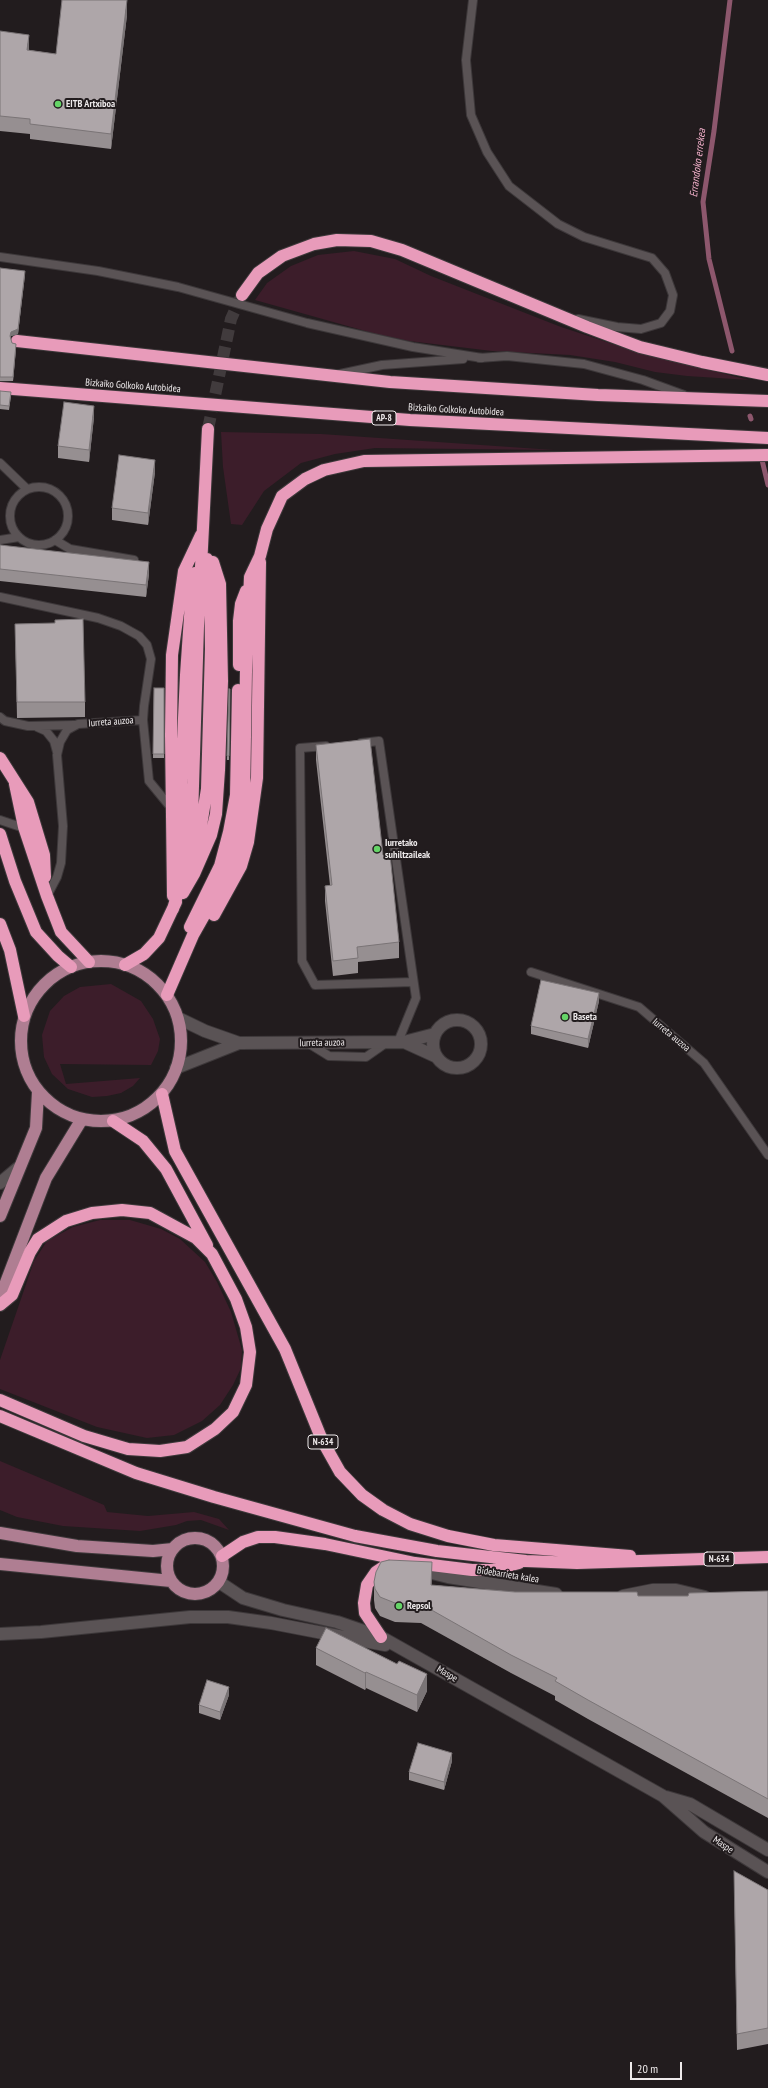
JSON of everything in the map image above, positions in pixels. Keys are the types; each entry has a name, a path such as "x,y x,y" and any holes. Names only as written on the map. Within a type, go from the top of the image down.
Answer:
{"highway":[{"path":"242,295 258,274 282,256 314,244 337,240 371,241 402,250 560,316 640,347 702,362 768,374"},
{"path":"17,341 390,382 598,396 768,401"},
{"name":"Bizkaiko Golkoko Autobidea","path":"0,388 410,420 768,438"},
{"path":"173,909 191,850 208,430"},
{"path":"167,995 178,968 223,882 236,847 244,801 246,671 250,577 260,556 267,529 282,496 305,479 324,470 364,461 768,455"},
{"path":"173,909 172,655 184,571 203,530"},
{"path":"125,965 144,954 159,938 173,909 194,874 210,835 216,814 220,770 222,681 220,584 203,530"},
{"path":"178,968 190,954 226,896 241,866 248,842 257,778 260,556"},
{"path":"0,758 15,784 28,802 44,855 46,894"},
{"path":"15,784 24,827 46,894 61,932 89,962"},
{"path":"0,834 15,881 36,932 58,956 72,967"},
{"path":"0,924 10,950 24,1016"},
{"name":"N-634","path":"162,1094 168,1130 174,1151 284,1349 322,1440 340,1472 362,1495 383,1510 410,1524 448,1536 494,1545 653,1558 671,1561"},
{"path":"0,1400 84,1436 128,1449 160,1451 187,1447 215,1429 233,1412 246,1385 250,1352 246,1327 241,1313 212,1254 166,1169 143,1141 113,1121"},
{"path":"0,1305 12,1295 30,1252 38,1239 66,1221 92,1213 122,1210 150,1213 196,1238 212,1254"},
{"name":"N-634","path":"0,1416 136,1473 271,1514 355,1536 437,1551 526,1561"},
{"path":"222,1556 243,1542 258,1537 275,1537 325,1544 415,1563 472,1570 493,1570 526,1561"},
{"name":"Bidebarrieta kalea","path":"526,1561 577,1563 768,1557"},
{"path":"381,1637 365,1613 367,1585 376,1572 387,1564 398,1560"}],"main road":[{"path":"108,961 125,965 146,975 167,995 178,1018 181,1044 172,1079 162,1094 148,1107 131,1116 113,1121 82,1120 58,1109 38,1092 25,1069 20,1043 24,1016 35,995 51,978 72,967 89,962 108,961"},
{"path":"0,1216 18,1168 36,1128 38,1092"},
{"path":"0,1298 46,1178 82,1120"},
{"path":"0,1533 77,1546 152,1551 173,1549 187,1540 204,1539 211,1543 222,1556 223,1565 219,1582 206,1592 191,1594 176,1587 171,1581 167,1565 173,1549"},
{"path":"0,1564 171,1581"}],"street":[{"path":"178,1018 205,1031 239,1043"},
{"path":"396,1042 437,1057 450,1067 466,1066 478,1056 481,1041 475,1027 461,1020 446,1023 435,1034 433,1042 437,1057"},
{"path":"396,1042 435,1034"},
{"name":"Iurreta auzoa","path":"239,1043 396,1042"},
{"path":"176,1068 239,1043"},
{"path":"0,1183 18,1168"},
{"name":"Bidebarrieta kalea","path":"415,1563 424,1571 448,1577 566,1595"},
{"name":"Maspe","path":"219,1582 244,1598 283,1610 337,1622 381,1637 663,1796 704,1832 768,1872"},
{"path":"613,1596 628,1596 653,1590 676,1590 704,1597 720,1597"},
{"path":"0,1634 41,1632 190,1617 228,1617 272,1623 401,1648"},
{"name":"Maspe","path":"663,1796 690,1804 768,1850"}],"lane":[{"path":"473,0 466,60 470,115 487,152 509,186 558,224 584,237 652,258 665,273 673,295 670,311 661,323 641,329 617,327 560,316"},
{"path":"0,257 98,271 178,287 307,323 413,347 482,358"},
{"path":"332,375 382,365 507,356 584,364 643,380 694,399"},
{"path":"0,463 27,489"},
{"path":"36,487 55,492 62,498 66,506 66,526 62,534 55,540 46,544 36,545 27,543 19,537 12,525 10,511 16,498 27,489 36,487"},
{"path":"0,540 19,537"},
{"path":"55,540 70,550 134,560"},
{"name":"Iurreta auzoa","path":"0,597 98,618 121,626 139,636 147,645 151,659 143,720 78,724 67,730 60,742 57,755 63,826 62,864 57,878 46,894"},
{"path":"0,717 5,722 35,726 78,724"},
{"path":"143,720 149,781 172,809"},
{"path":"35,726 46,731 54,741 57,755"},
{"path":"355,743 379,741 416,998 396,1042"},
{"path":"332,745 300,748 302,961 315,985 413,982"},
{"path":"0,820 24,827 38,835"},
{"name":"Iurreta auzoa","path":"531,972 639,1007 704,1063 768,1155"}],"shaded area":[{"path":"354,251 395,259 431,276 561,327 631,350 749,380 687,376 655,372 615,362 570,355 492,351 409,341 376,334 255,300 267,283 291,266 318,255"},
{"path":"221,432 321,434 554,450 375,448 335,454 301,463 264,491 242,525 231,524 223,467"},
{"path":"111,984 141,1001 153,1019 160,1039 158,1051 151,1065 60,1064 66,1084 140,1078 133,1086 121,1093 92,1097 68,1089 52,1074 44,1057 42,1035 50,1011 64,996 80,987"},
{"path":"100,1220 130,1220 161,1229 180,1239 205,1262 217,1282 231,1312 242,1350 241,1368 233,1385 220,1405 202,1421 174,1435 147,1438 97,1427 0,1389 0,1360 34,1261 47,1241 73,1227"},
{"path":"0,1461 104,1505 107,1512 148,1516 194,1512 219,1519 229,1530 201,1520 187,1521 176,1525 140,1531 63,1526 17,1517 0,1510"}],"building":[{"path":"62,0 127,0 111,134 30,124 30,119 0,116 0,31 29,35 27,50 56,54"},
{"path":"0,268 25,271 18,329 11,332 10,336 12,343 16,344 13,377 0,377"},
{"path":"0,391 11,392 9,406 0,405"},
{"path":"64,402 94,406 89,450 58,446"},
{"path":"119,455 155,460 148,513 112,508"},
{"path":"0,545 149,562 146,585 0,569"},
{"path":"83,619 85,702 17,702 15,624 55,623 55,620"},
{"path":"154,688 164,688 164,754 153,754"},
{"path":"229,689 229,756 227,756"},
{"path":"370,739 383,855 390,854 399,942 357,947 358,958 333,961 325,886 332,885 316,745"},
{"name":"Baseta","path":"541,980 599,993 588,1039 531,1026"},
{"path":"389,1560 432,1562 431,1585 515,1592 637,1592 638,1596 688,1596 689,1593 768,1591 768,1799 588,1700 555,1681 557,1678 511,1655 421,1604 395,1603 380,1597 375,1589 374,1582 376,1572 381,1562"},
{"path":"326,1628 397,1664 399,1661 427,1674 417,1695 366,1672 365,1673 316,1648"},
{"path":"207,1680 229,1687 220,1712 199,1705"},
{"path":"418,1743 452,1753 444,1782 409,1772"},
{"path":"734,1871 768,1890 768,2028 737,2034"}],"waterway":[{"name":"Errandoko errekea","path":"730,0 714,131 703,202 709,259 732,351"},
{"name":"Errandoko errekea","path":"762,460 768,485"}],"tunnel":[{"path":"208,429 231,319 242,295"}],"place":[{"name":"EITB Artxiboa","path":"58,104"},
{"name":"Iurretako suhiltzaileak","path":"377,849"},
{"name":"Baseta","path":"565,1017"},
{"name":"Repsol","path":"399,1606"}]}
